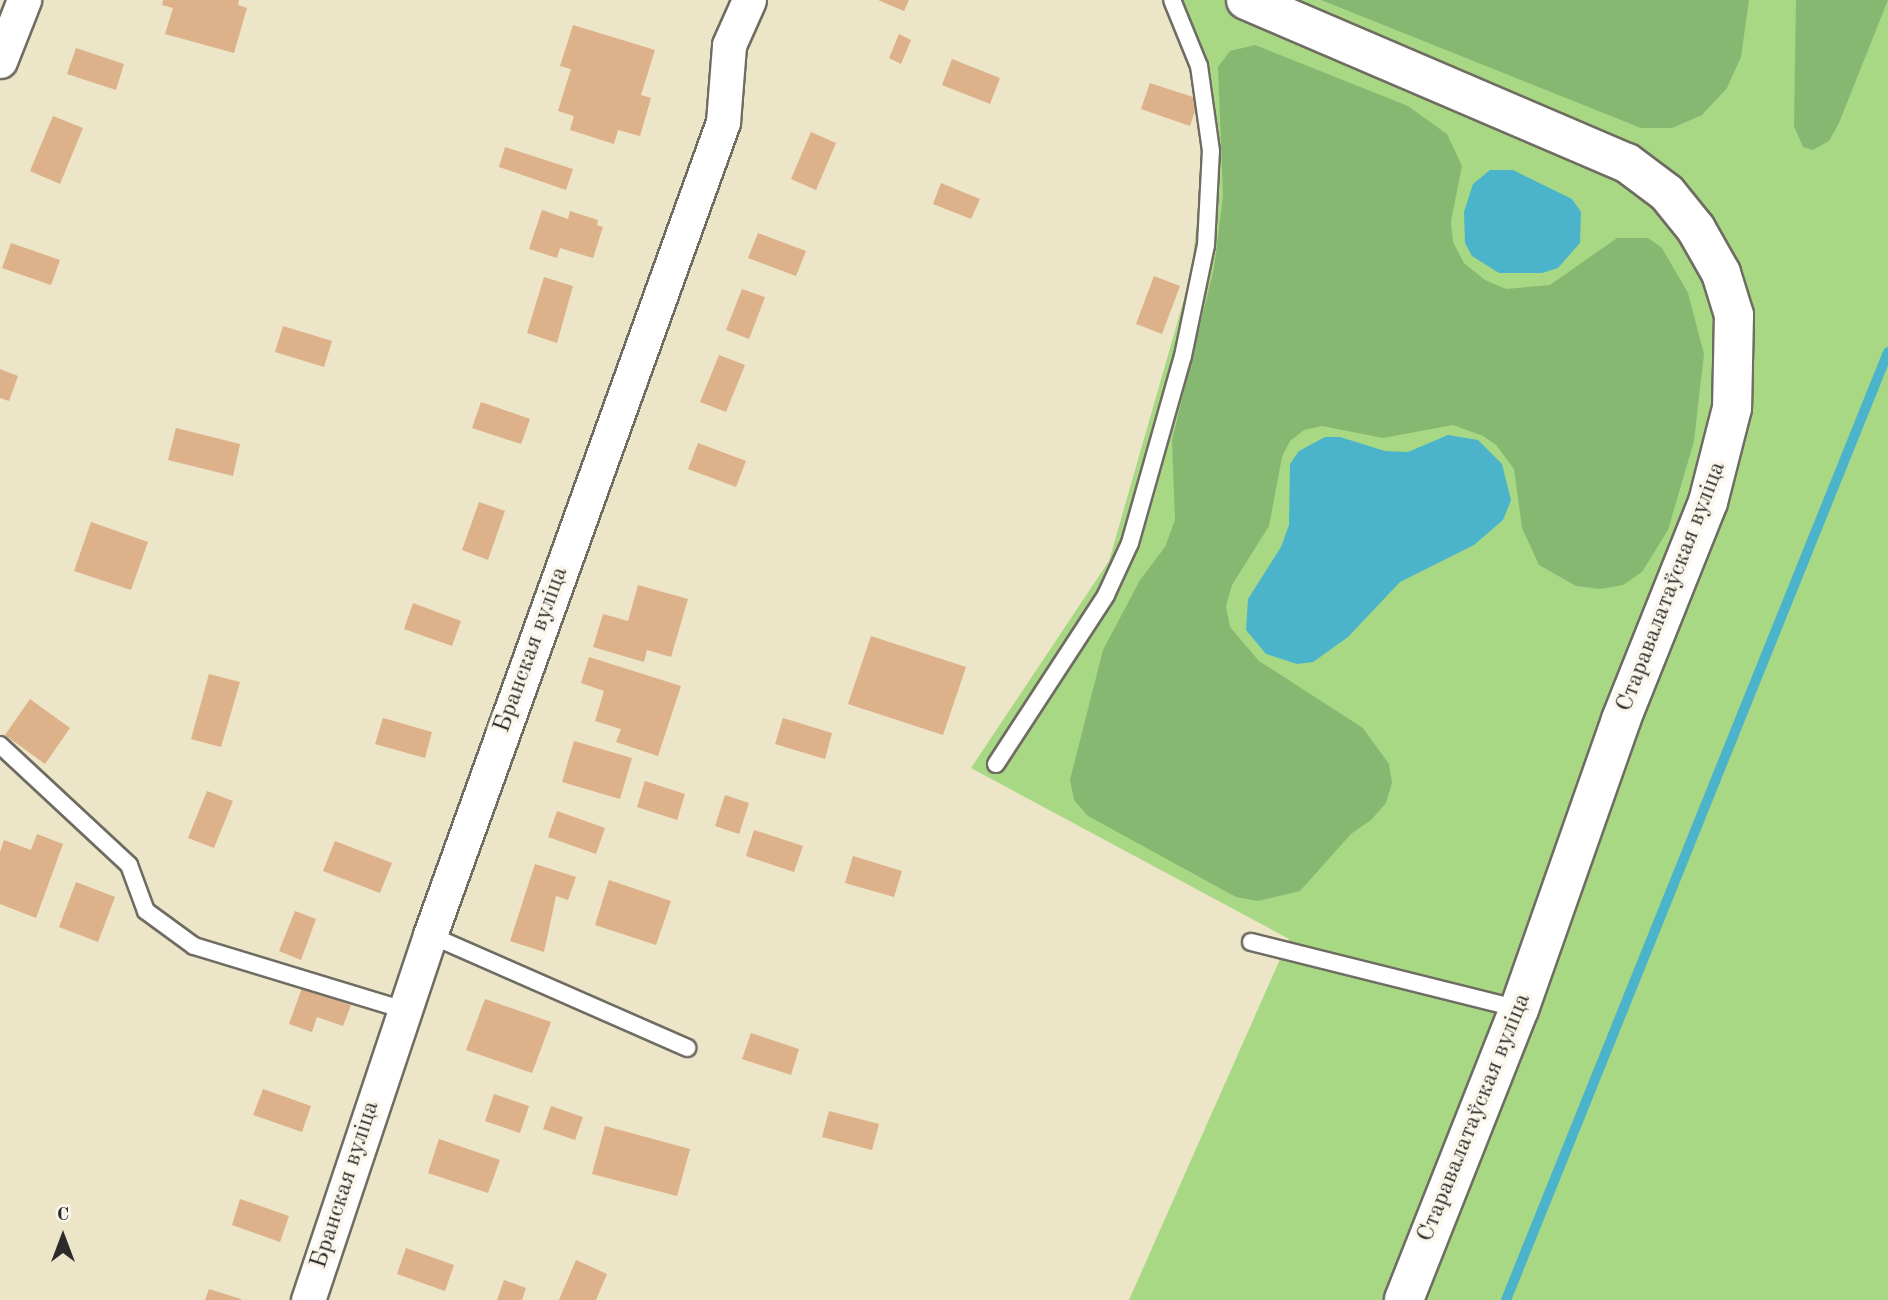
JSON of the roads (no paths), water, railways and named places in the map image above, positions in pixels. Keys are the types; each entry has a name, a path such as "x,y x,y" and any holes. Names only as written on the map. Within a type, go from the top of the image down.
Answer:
{"street":[{"path":"0,61 24,0"},
{"path":"725,0 729,44"},
{"name":"Бранская вуліца","path":"308,1300 430,935 723,122 729,44 749,0"},
{"name":"Старавалатаўская вуліца","path":"1245,0 1627,163 1667,193 1696,229 1721,273 1734,315 1732,408 1708,502 1621,720 1519,1009 1404,1300"}],"lane":[{"path":"996,764 1106,595 1130,543 1183,356 1206,245 1211,151 1199,66 1172,0"},
{"path":"0,745 129,865 146,911 194,946 404,1010"},
{"path":"430,935 687,1048"},
{"path":"1251,942 1519,1009"}],"water":[{"path":"1490,170 1513,170 1572,199 1581,212 1580,243 1558,268 1542,273 1499,273 1472,256 1465,243 1464,212 1473,184"},
{"path":"1448,435 1478,440 1502,464 1511,500 1503,520 1474,545 1400,582 1348,637 1313,662 1297,664 1266,654 1246,630 1248,599 1281,547 1289,525 1290,464 1299,451 1325,437 1340,437 1385,451 1408,452"}],"waterway":[{"path":"1506,1300 1888,352"}]}
